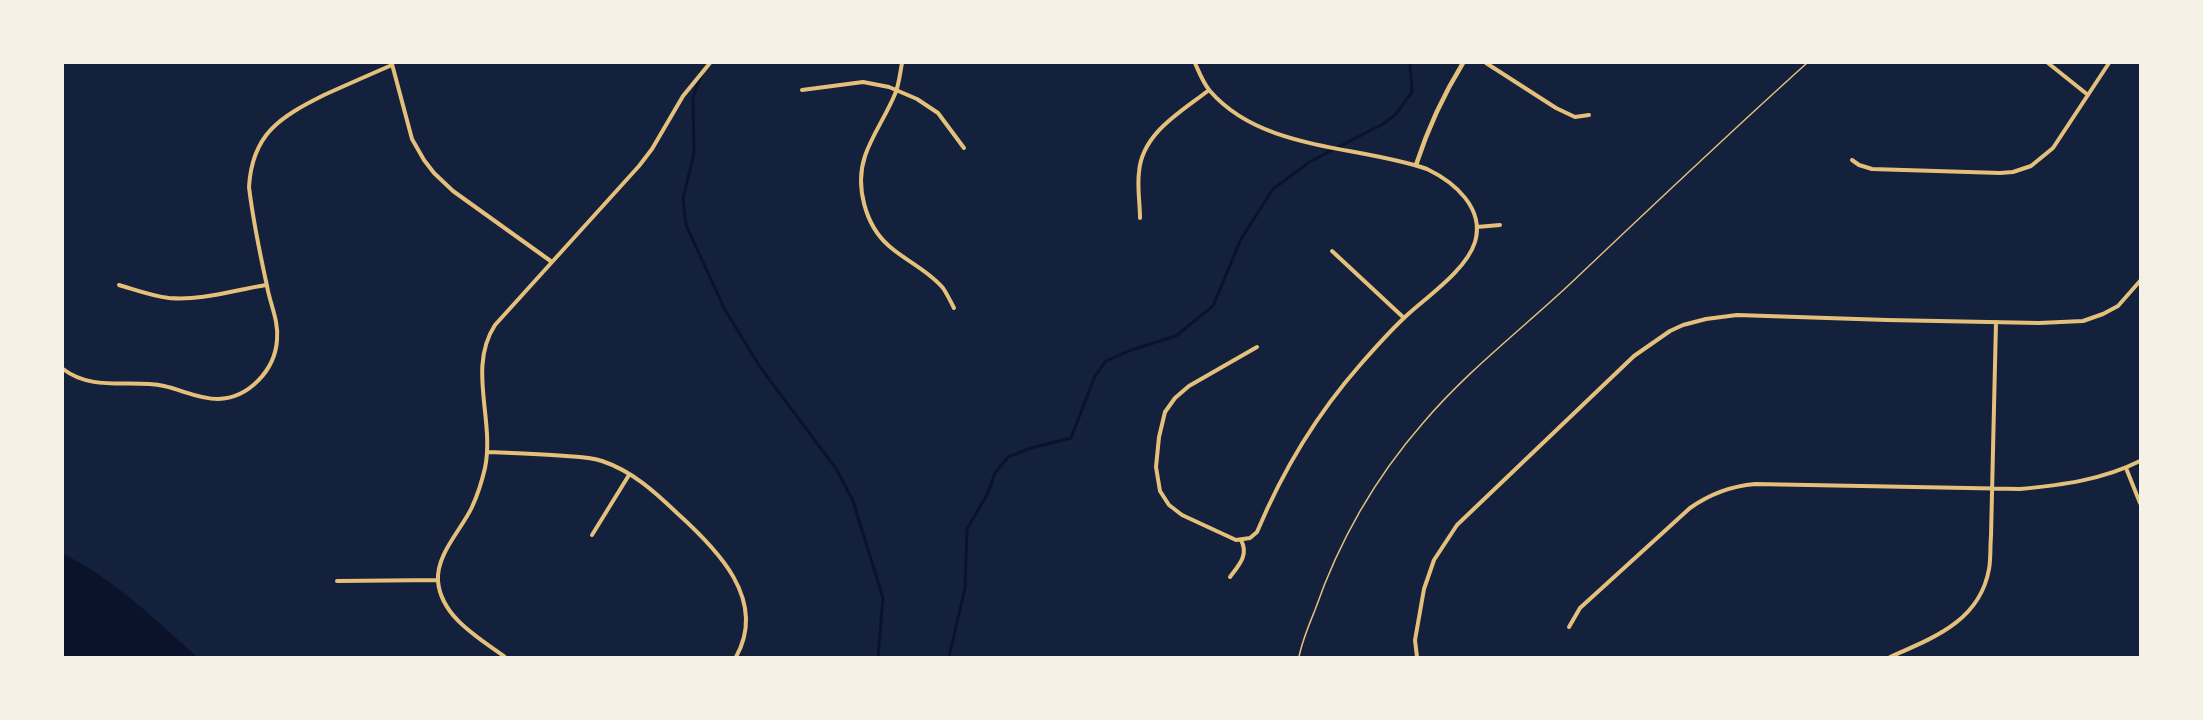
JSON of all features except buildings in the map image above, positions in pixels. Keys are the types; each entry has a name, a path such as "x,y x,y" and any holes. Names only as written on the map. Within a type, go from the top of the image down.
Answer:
{"street":[{"path":"505,657 460,624 445,601 438,580 445,554 478,494 488,452 482,368 486,341 495,325 625,183 656,142 683,96 710,63"},
{"path":"902,63 896,91 864,157 862,180 866,210 880,237 944,289 954,308"},
{"path":"1195,63 1209,90 1233,112 1263,129 1416,165 1437,174 1463,195 1474,212 1477,227 1472,250 1459,268 1404,318 1360,365 1315,421 1284,472 1257,532 1250,538 1241,540 1189,519 1175,510 1160,491 1156,467 1159,437 1165,412 1175,398 1189,386 1257,347"},
{"path":"1416,165 1427,129 1463,63"},
{"path":"1486,63 1556,108 1575,117 1589,115"},
{"path":"2049,63 2088,95"},
{"path":"1852,160 1872,169 2013,172 2031,166 2046,155 2109,63"},
{"path":"63,369 77,378 95,383 150,384 210,398 234,396 249,388 263,375 276,350 276,323 266,285 249,187 250,172 263,140 289,113 392,64 412,139 434,173 453,191 552,262"},
{"path":"802,90 864,82 881,84 917,99 938,113 964,148"},
{"path":"1140,218 1138,173 1148,144 1159,129 1209,90"},
{"path":"1477,227 1500,225"},
{"path":"1332,251 1404,318"},
{"path":"1418,657 1416,639 1424,589 1434,560 1448,537 1468,513 1634,356 1657,339 1690,323 1737,315 1996,322 2083,321 2118,306 2140,281"},
{"path":"119,285 153,295 178,298 211,296 266,285"},
{"path":"1890,657 1944,632 1962,618 1983,591 1989,568 1993,489 1996,322"},
{"path":"488,452 588,458 609,464 641,481 707,540 730,572 743,599 746,617 745,636 736,657"},
{"path":"1569,627 1580,608 1667,528 1700,502 1721,491 1755,484 1993,489 2059,485 2095,478 2140,461"},
{"path":"2126,468 2140,503"},
{"path":"592,535 629,475"},
{"path":"1230,577 1244,559 1245,549 1241,540"},
{"path":"337,581 438,580"}],"path":[{"path":"1299,657 1320,596 1357,515 1423,422 1487,358 1560,294 1671,187 1807,63"}],"water":[{"path":"63,554 117,587 197,657 63,657"}],"waterway":[{"path":"949,657 965,588 967,529 988,493 995,473 1008,457 1031,448 1071,438 1095,376 1106,361 1131,350 1176,336 1213,306 1241,239 1273,189 1311,161 1383,124 1396,114 1412,92 1410,63"},
{"path":"701,76 693,97 694,153 683,199 686,225 724,308 760,367 837,470 853,501 883,598 878,657"}]}
